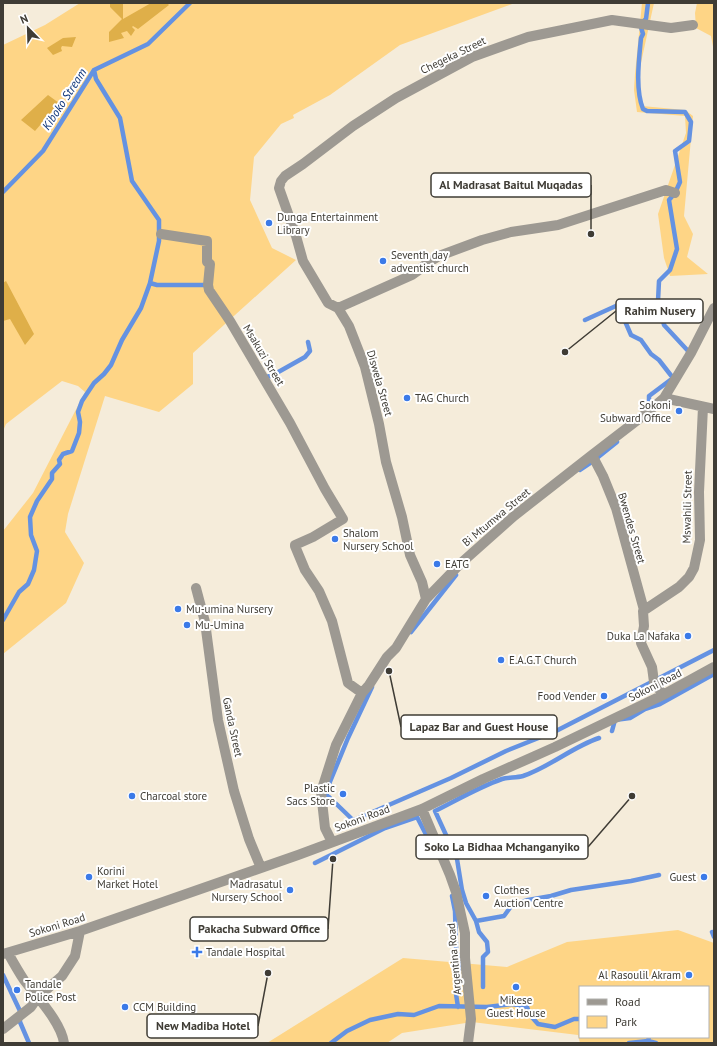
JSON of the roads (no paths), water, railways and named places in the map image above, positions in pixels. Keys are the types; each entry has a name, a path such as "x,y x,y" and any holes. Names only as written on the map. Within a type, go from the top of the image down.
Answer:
{"street":[{"name":"Chegeka Street","path":"279,188 284,176 303,164 353,126 396,98 472,57 528,37 612,20 671,28 693,25"},
{"name":"Diswela Street","path":"279,188 303,261 328,303 338,308 349,326 365,367 379,424 386,462 402,517 410,555 422,582 426,599"},
{"path":"338,308 412,275 439,256 482,240 511,232 558,225 666,190 675,192"},
{"name":"Msakuzi Street","path":"161,234 207,241 207,262 210,264 209,290 230,321 287,417 324,489 343,519 313,537 294,546 319,591 332,621 348,683 362,693"},
{"name":"Bi Mtumwa Street","path":"332,842 326,828 321,792 336,745 362,693 396,648 426,599 481,544 514,516 664,398 692,353 714,308"},
{"path":"664,398 714,409"},
{"name":"Mswahili Street","path":"644,610 679,587 689,577 694,568 700,540 699,492 703,407"},
{"name":"Bwendes Street","path":"592,455 614,502 644,610"},
{"name":"Ganda Street","path":"196,588 207,634 218,720 234,791 249,839 261,868"},
{"path":"644,610 644,626 641,643 652,667 654,682 663,695"},
{"name":"Sokoni Road","path":"5,953 80,931 261,868 422,809 663,695 714,667"},
{"name":"Argentina Road","path":"422,809 456,892 465,933 465,958 471,1019 468,1043"},
{"path":"3,1029 31,1007 38,997 62,976 75,956 80,931"},
{"path":"5,953 38,997 57,1026 64,1043"}],"waterway":[{"name":"Kiboko Stream","path":"3,192 43,151 94,70 148,44 190,3"},
{"path":"648,3 646,19 640,24 643,34 640,46 638,83 643,109 647,111 685,112 691,122 689,141 675,151 680,182 675,193 669,200 677,249 670,270 659,281 658,301 664,325 689,352 688,353"},
{"path":"3,620 19,592 28,584 34,570 37,551 31,535 30,517 37,501 52,479 52,473 60,464 59,460 63,454 72,451 79,433 80,422 78,412 82,401 94,383 111,365 122,340 141,308 150,283 159,241 159,220 132,181 120,118 96,79 94,70"},
{"path":"150,283 157,285 207,285"},
{"path":"585,320 618,305 631,335 641,340 651,354 659,360 673,378"},
{"path":"264,376 267,377 273,375 305,357 310,351 308,342"},
{"path":"652,408 649,401 649,396 673,378"},
{"path":"580,470 617,442"},
{"path":"411,632 456,575"},
{"path":"338,827 451,778 506,751 556,731 714,650"},
{"path":"612,731 615,720 630,718 645,709 660,704 714,674"},
{"path":"353,820 327,795 327,789 348,738 372,687"},
{"path":"483,987 483,957 488,952 487,942 479,932 476,921 466,903 462,890 457,859 435,811 493,782 504,778 523,776 542,768 580,746 599,738"},
{"path":"315,863 385,828 417,817 436,854"},
{"path":"476,921 504,916 512,905 528,900 551,896 571,890 631,881 659,875"},
{"path":"452,896 455,911 456,947 459,965 459,983 456,994 458,1007"},
{"path":"712,932 714,937"},
{"path":"3,975 20,1011 20,1022 29,1043"},
{"path":"331,1043 347,1031 370,1020 398,1014 414,1015 439,1006 487,1007 512,1004 527,1007 530,1015 538,1024 555,1027 574,1019 579,1019"},
{"path":"649,1038 648,1041 656,1043"},
{"path":"629,1043 648,1041"}],"place":[{"name":"Dunga Entertainment Library","path":"269,223"},
{"name":"Al Madrasat Baitul Muqadas","path":"591,234"},
{"name":"Seventh day adventist church","path":"383,261"},
{"name":"Rahim Nusery","path":"565,352"},
{"name":"TAG Church","path":"407,398"},
{"name":"Sokoni Subward Office","path":"679,411"},
{"name":"Shalom Nursery School","path":"335,539"},
{"name":"EATG","path":"437,564"},
{"name":"Mu-umina Nursery","path":"178,609"},
{"name":"Mu-Umina","path":"187,625"},
{"name":"Duka La Nafaka","path":"688,636"},
{"name":"E.A.G.T Church","path":"501,660"},
{"name":"Lapaz Bar and Guest House","path":"389,671"},
{"name":"Food Vender","path":"604,696"},
{"name":"Plastic Sacs Store","path":"343,794"},
{"name":"Charcoal store","path":"132,796"},
{"name":"Soko La Bidhaa Mchanganyiko","path":"632,796"},
{"name":"Pakacha Subward Office","path":"333,859"},
{"name":"Korini Market Hotel","path":"89,877"},
{"name":"Guest","path":"704,877"},
{"name":"Madrasatul Nursery School","path":"290,890"},
{"name":"Clothes Auction Centre","path":"486,896"},
{"name":"Tandale Hospital","path":"197,952"},
{"name":"New Madiba Hotel","path":"268,973"},
{"name":"Al Rasoulil Akram","path":"689,975"},
{"name":"Mikese Guest House","path":"516,987"},
{"name":"Tandale Police Post","path":"17,990"},
{"name":"CCM Building","path":"125,1007"}]}
